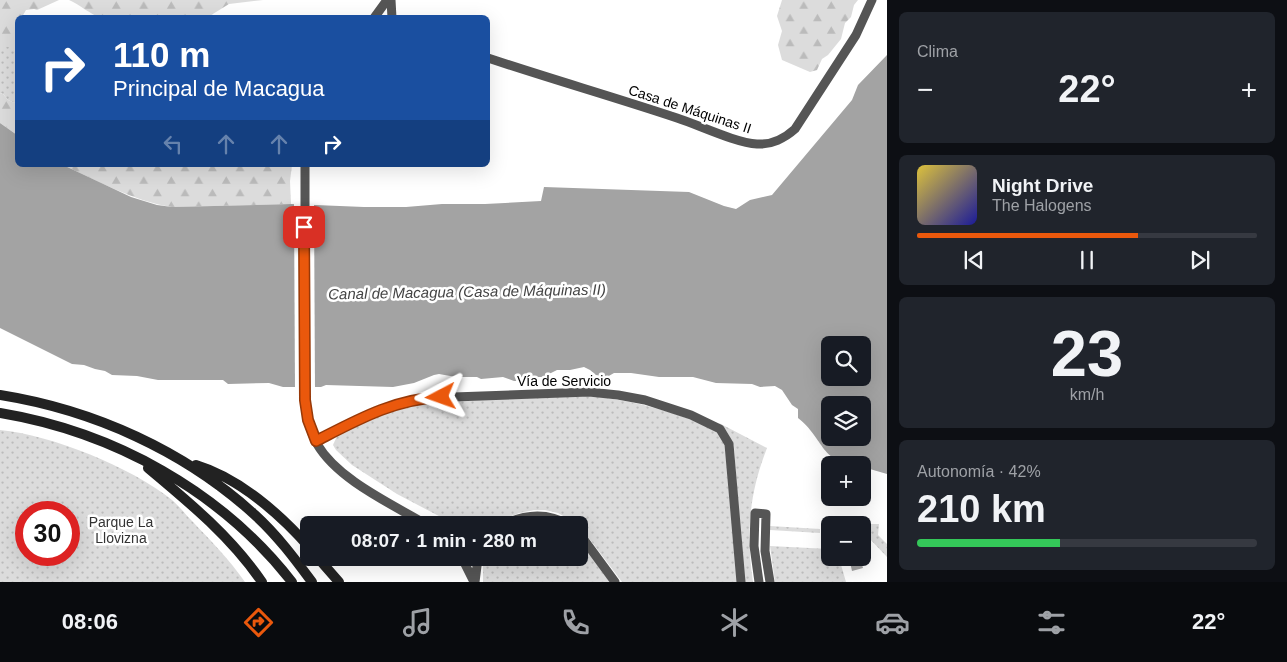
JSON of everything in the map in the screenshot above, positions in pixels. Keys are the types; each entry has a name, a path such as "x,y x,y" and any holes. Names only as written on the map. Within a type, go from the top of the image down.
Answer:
{"main road":[{"path":"0,395 44,404 95,419 142,439 183,462 236,498 257,517 288,550 312,582"},
{"path":"0,413 68,429 91,437 135,456 191,487 230,517 263,547 292,582"},
{"path":"135,456 218,529 262,582"},
{"path":"183,462 213,472 233,482 274,513 300,539"},
{"path":"325,566 339,582"}],"street":[{"path":"376,15 387,0"},
{"path":"391,0 392,15"},
{"name":"Casa de Máquinas II","path":"490,59 676,118 741,141 765,144 785,137 795,129 856,35 872,0"},
{"path":"304,167 305,400 308,420 316,441 328,459 342,472 412,516"},
{"name":"Vía de Servicio","path":"316,441 382,409 425,398 600,392 630,397 686,413 720,429 729,444 741,582"},
{"path":"758,582 754,546 755,513 766,514 765,551 770,582"},
{"path":"588,545 615,582"},
{"path":"466,566 474,582"},
{"path":"474,582 477,566"}],"green space":[{"path":"0,0 59,0 37,10 26,10 23,15 15,15 15,51 9,47 0,46"},
{"path":"69,0 263,0 229,4 211,15 95,15"},
{"path":"782,0 858,0 854,5 851,17 845,23 841,39 828,55 822,59 817,70 810,72 782,60 778,45 782,31 777,16"},
{"path":"0,46 9,46 15,50 15,103 0,93"},
{"path":"0,93 15,103 15,134 0,123"},
{"path":"67,167 292,167 291,204 172,207 143,200"},
{"path":"584,396 627,401 656,408 716,430 721,435 727,450 738,582 622,582 588,537 588,516 563,516 545,510 534,510 512,516 439,516 397,494 352,465 333,445 341,432 390,411 427,402"},
{"path":"719,423 767,448 756,481 751,514 750,547 753,582 743,582 734,446 727,432"},
{"name":"Parque La Llovizna","path":"0,430 43,438 90,454 155,488 177,505 220,551 245,582 0,582"},
{"path":"871,524 879,524 878,535 887,544 887,557 871,540"},
{"path":"770,526 820,529 820,533 770,530"},
{"path":"770,546 821,549 821,566 841,566 846,582 775,582"},
{"path":"588,553 610,582 483,582 483,566 588,566"}],"water":[{"name":"Canal de Macagua (Casa de Máquinas II)","path":"887,55 887,474 871,469 871,456 830,456 822,446 871,446 871,396 821,396 821,445 807,426 798,418 798,409 792,405 782,390 775,386 760,387 752,384 716,383 693,377 659,377 631,373 614,373 603,377 584,367 557,370 543,377 534,377 527,381 514,381 503,377 481,379 477,377 456,377 439,374 414,383 393,387 326,385 321,387 283,387 269,383 228,384 223,380 158,380 137,376 112,375 84,365 72,364 0,328 0,123 15,134 15,167 67,167 131,197 157,205 172,207 291,204 406,207 541,201 544,187 689,192 736,209 750,200 772,195 852,100 858,85"},
{"path":"851,566 862,566 863,568 852,571"}],"pier":[{"path":"294,202 314,202 315,390 295,390"}],"route":[{"path":"304,227 305,406 316,441 370,414 396,404 441,397"}]}
